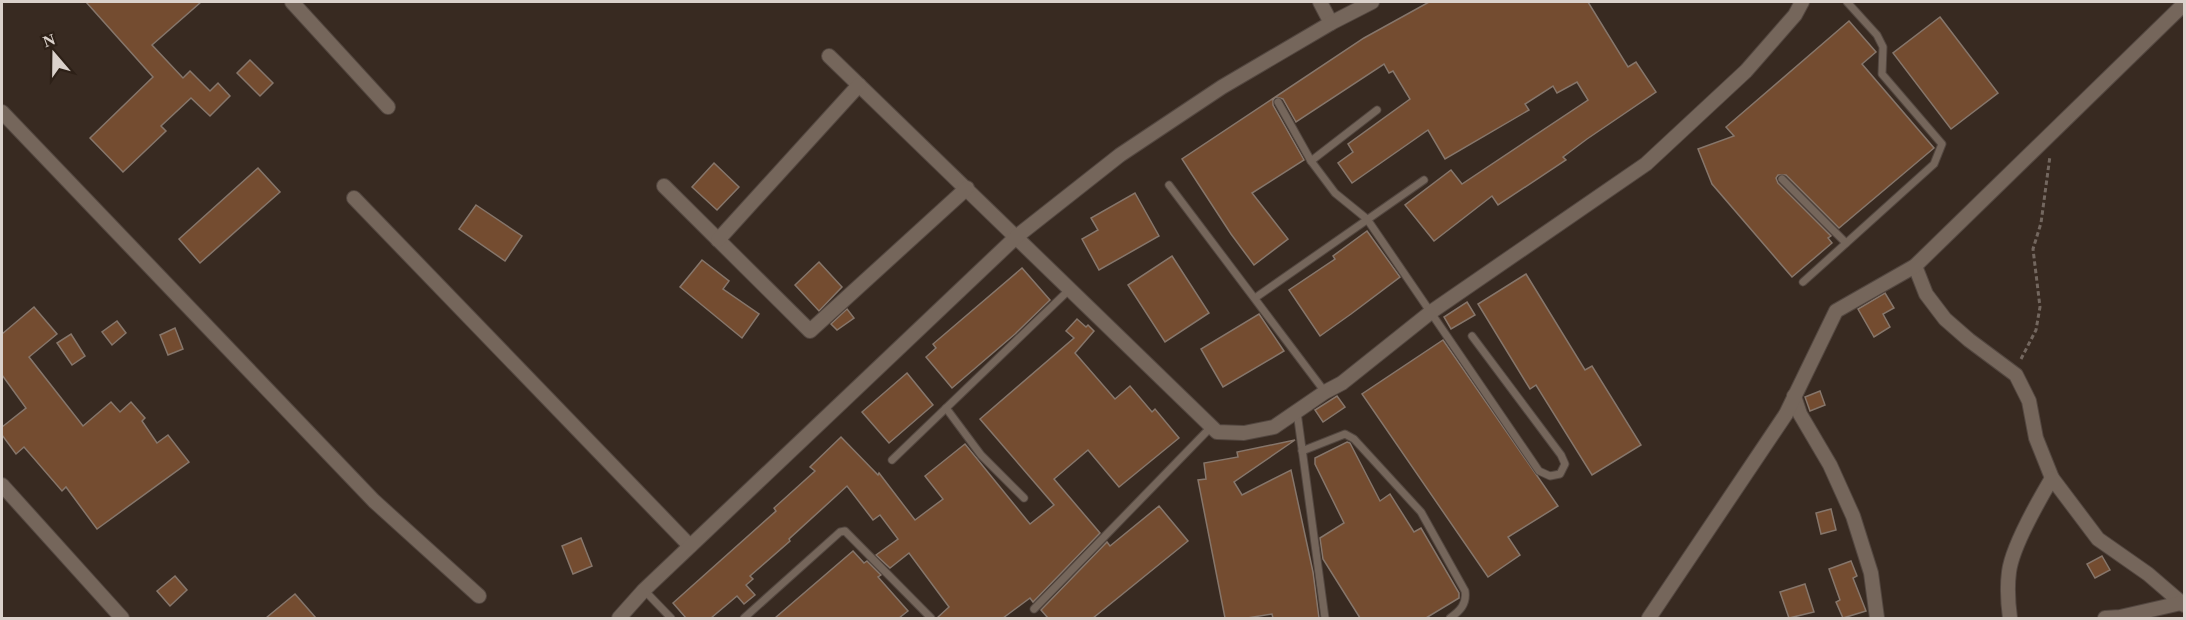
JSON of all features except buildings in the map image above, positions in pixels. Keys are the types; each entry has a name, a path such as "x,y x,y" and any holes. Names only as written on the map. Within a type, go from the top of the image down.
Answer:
{"street":[{"path":"292,2 388,107"},
{"path":"1320,2 1331,23"},
{"path":"619,618 644,590 1016,237 1120,155 1222,87 1331,23 1372,2"},
{"path":"830,56 1217,432 1244,433 1274,427 1324,392 1342,383 1431,312 1646,164 1746,71 1795,15 1802,2"},
{"path":"1649,618 1786,414 1836,311 1915,266 2184,4"},
{"path":"718,240 860,85"},
{"path":"2,112 374,501 479,596"},
{"path":"664,186 810,331 967,188"},
{"path":"354,198 690,546"},
{"path":"1915,266 1926,294 1945,319 2016,375 2029,401 2036,438 2052,478 2098,539 2148,574 2183,604"},
{"path":"1794,396 1800,414 1830,465 1853,516 1870,573 1877,618"},
{"path":"2010,618 2009,569 2035,507 2052,478"},
{"path":"2,485 122,618"},
{"path":"2105,618 2183,604"}],"lane":[{"path":"1803,282 1934,164 1942,144 1882,74 1883,47 1877,35 1847,2"},
{"path":"1278,102 1311,161 1335,193 1367,219 1539,471 1550,476 1560,474 1565,464 1561,455 1472,336"},
{"path":"1311,161 1377,110"},
{"path":"1782,179 1846,243"},
{"path":"1255,298 1424,180"},
{"path":"1169,185 1324,392"},
{"path":"892,459 1070,289"},
{"path":"946,408 981,455 1024,498"},
{"path":"1297,412 1325,618"},
{"path":"1034,609 1212,426"},
{"path":"1302,451 1345,434 1354,439 1421,512 1465,591 1465,603 1461,610 1450,618"},
{"path":"744,618 840,532 845,531 928,618"},
{"path":"644,590 671,618"}],"path":[{"path":"2016,375 2024,352 2036,330 2040,307 2033,249 2047,192 2051,158 2048,138"}]}
